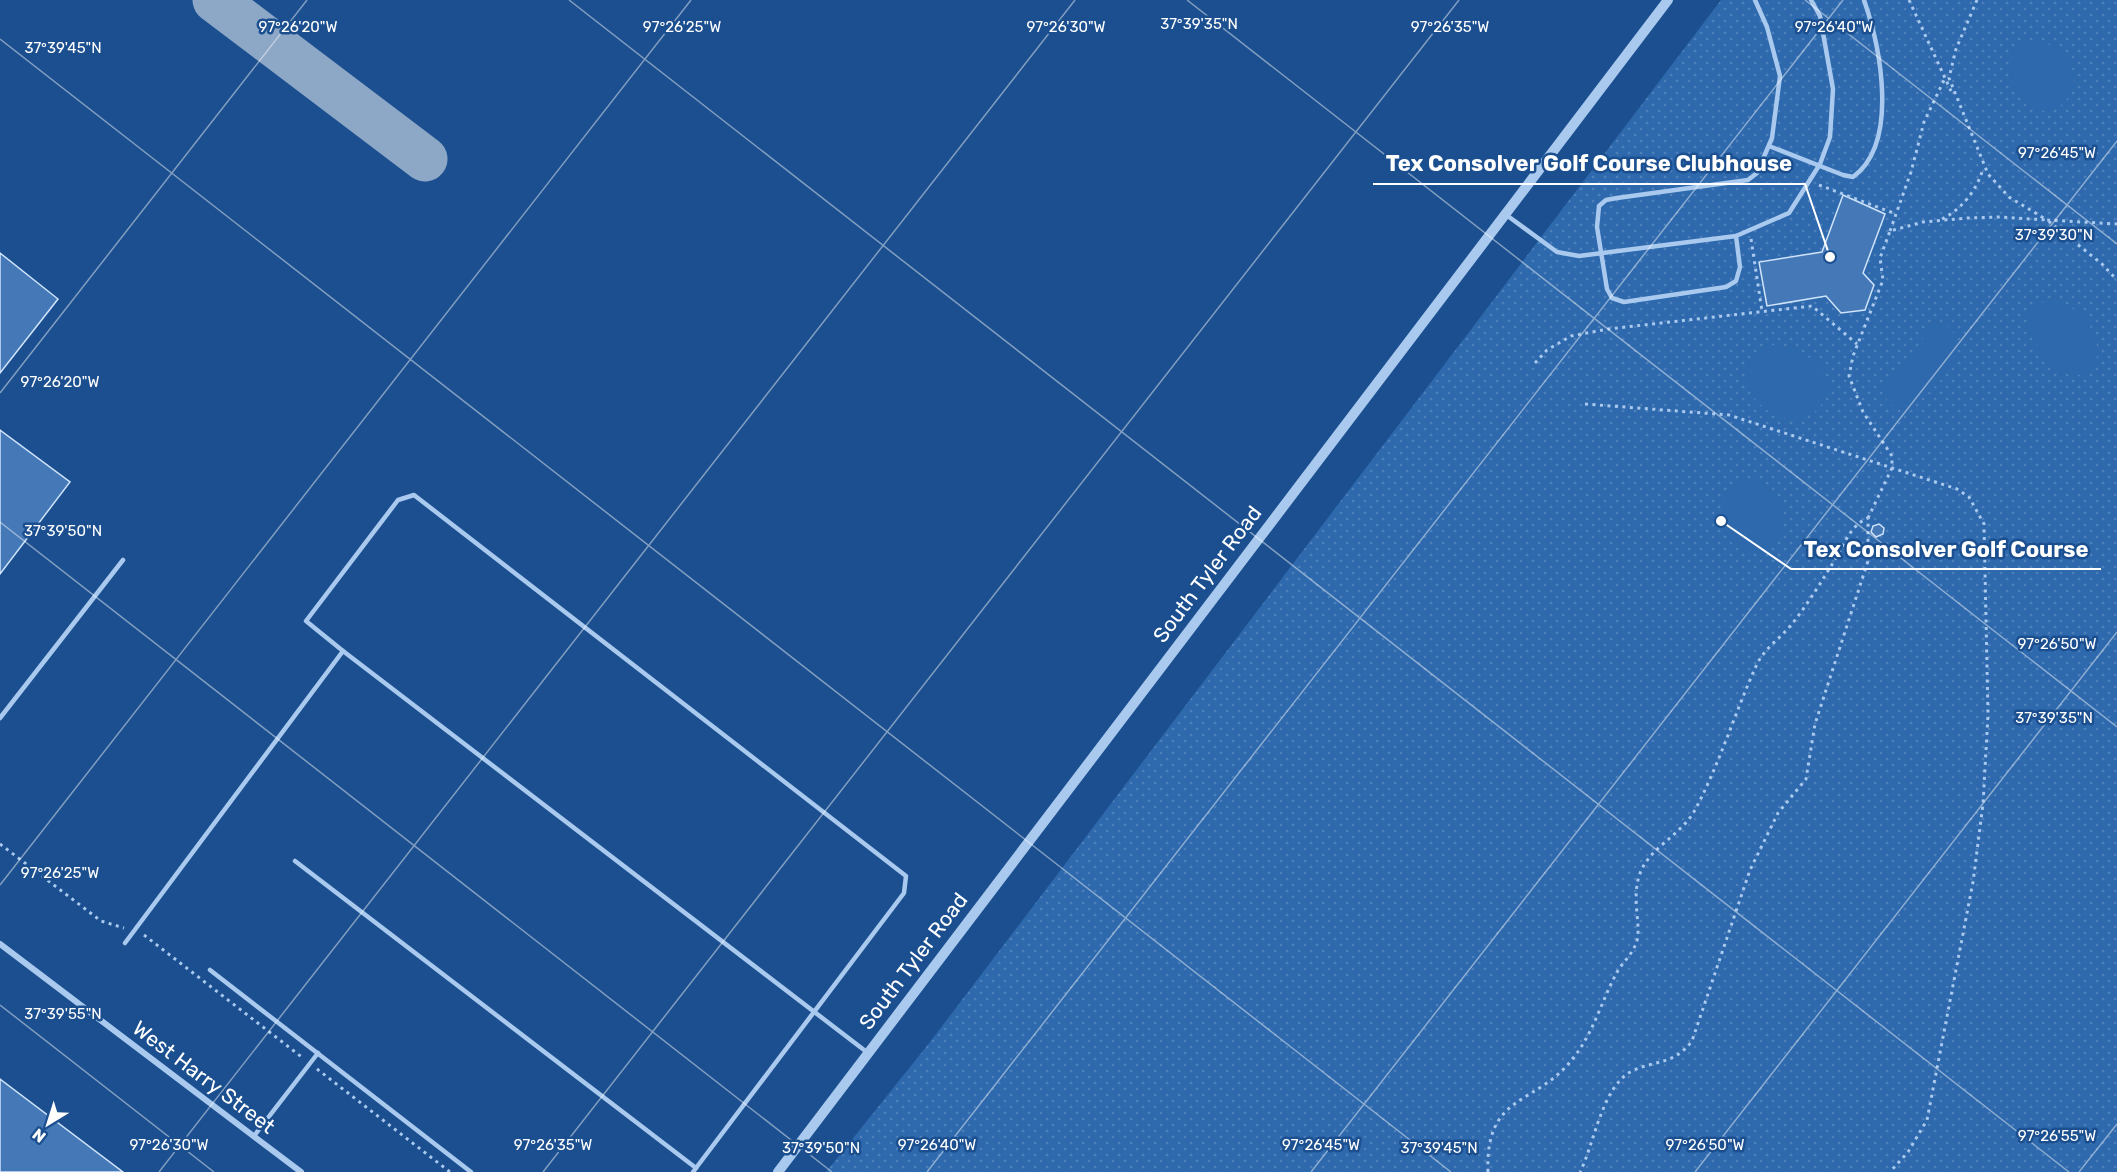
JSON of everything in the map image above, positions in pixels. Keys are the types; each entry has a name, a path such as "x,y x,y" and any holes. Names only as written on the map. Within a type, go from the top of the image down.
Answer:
{"street":[{"name":"South Tyler Road","path":"778,1172 1668,0"},
{"name":"West Harry Street","path":"0,944 301,1172"}],"lane":[{"path":"1736,236 1740,267 1737,281 1731,284 1624,302 1612,298 1607,289 1596,227 1599,206 1606,200 1748,180 1756,172 1769,146 1777,115 1780,76 1767,27 1755,0"},
{"path":"1505,214 1557,252 1579,256 1736,236 1789,213 1820,164 1830,137 1833,89 1820,16 1811,0"},
{"path":"1769,146 1820,164 1843,176 1853,177 1863,169 1871,156 1881,119 1881,62 1864,0"},
{"path":"295,861 695,1170 813,1011 904,893 906,876 414,495 398,500 306,621 343,651 813,1011 868,1053"},
{"path":"0,718 123,560"},
{"path":"125,943 343,651"},
{"path":"210,970 471,1172"},
{"path":"255,1136 318,1053"}],"path":[{"path":"1909,0 1988,174 2009,197 2047,220 2102,264 2117,280"},
{"path":"1955,99 1949,78 1956,49 1977,0"},
{"path":"1580,1172 1601,1114 1617,1086 1631,1071 1678,1055 1692,1041 1750,870 1778,813 1806,779 1815,724 1868,561 1868,518 1892,468 1892,456 1863,412 1849,376 1857,344 1883,280 1880,258 1924,123 1945,78"},
{"path":"1937,221 1954,213 1966,200 1978,181 1984,165"},
{"path":"1810,181 1896,214"},
{"path":"1890,231 1937,221 2000,217 2117,224"},
{"path":"1750,231 1762,311"},
{"path":"1535,363 1547,350 1571,336 1608,329 1812,306 1857,344"},
{"path":"1585,404 1729,415 1957,489 1969,497 1984,524 1988,732 1983,804 1973,882 1930,1105 1921,1132 1890,1172"},
{"path":"1488,1172 1490,1134 1497,1120 1511,1106 1551,1080 1573,1059 1591,1029 1619,968 1637,944 1634,892 1641,870 1655,852 1677,834 1694,811 1766,649 1794,622 1851,530 1868,518"},
{"path":"0,844 100,921 142,934 450,1172"}],"shaded area":[{"path":"1721,0 2117,0 2117,1172 826,1172 930,1042"},
{"path":"2029,40 2039,41 2058,50 2071,66 2074,75 2073,86 2069,96 2056,108 2043,110 2030,105 2019,94 2012,80 2010,64 2015,50"},
{"path":"2049,301 2071,307 2088,323 2096,340 2097,354 2094,365 2087,372 2077,375 2066,374 2054,367 2034,340 2029,330 2028,313 2037,304"},
{"path":"1939,324 1947,326 1957,337 1957,348 1946,373 1936,385 1914,403 1902,407 1891,405 1884,390 1885,383 1915,351 1930,329"},
{"path":"1767,345 1804,354 1823,370 1828,381 1828,392 1821,405 1806,416 1790,419 1773,414 1759,404 1749,390 1746,374 1751,359"},
{"path":"1750,481 1765,486 1775,495 1781,507 1783,520 1774,543 1765,550 1752,553 1740,550 1731,541 1725,530 1722,516 1728,492 1737,484"}],"building":[{"path":"1843,195 1885,214 1863,273 1874,285 1865,310 1841,313 1826,296 1767,306 1759,262 1822,252"},
{"path":"0,253 58,299 0,373"},
{"path":"0,430 70,482 0,574"},
{"path":"1879,524 1884,528 1883,534 1876,537 1871,532 1873,526"},
{"path":"0,1079 123,1172 0,1172"}],"taxiway":[{"path":"215,0 425,159"}],"place":[{"name":"Tex Consolver Golf Course Clubhouse","path":"1830,257"},
{"name":"Tex Consolver Golf Course","path":"1721,521"}]}
